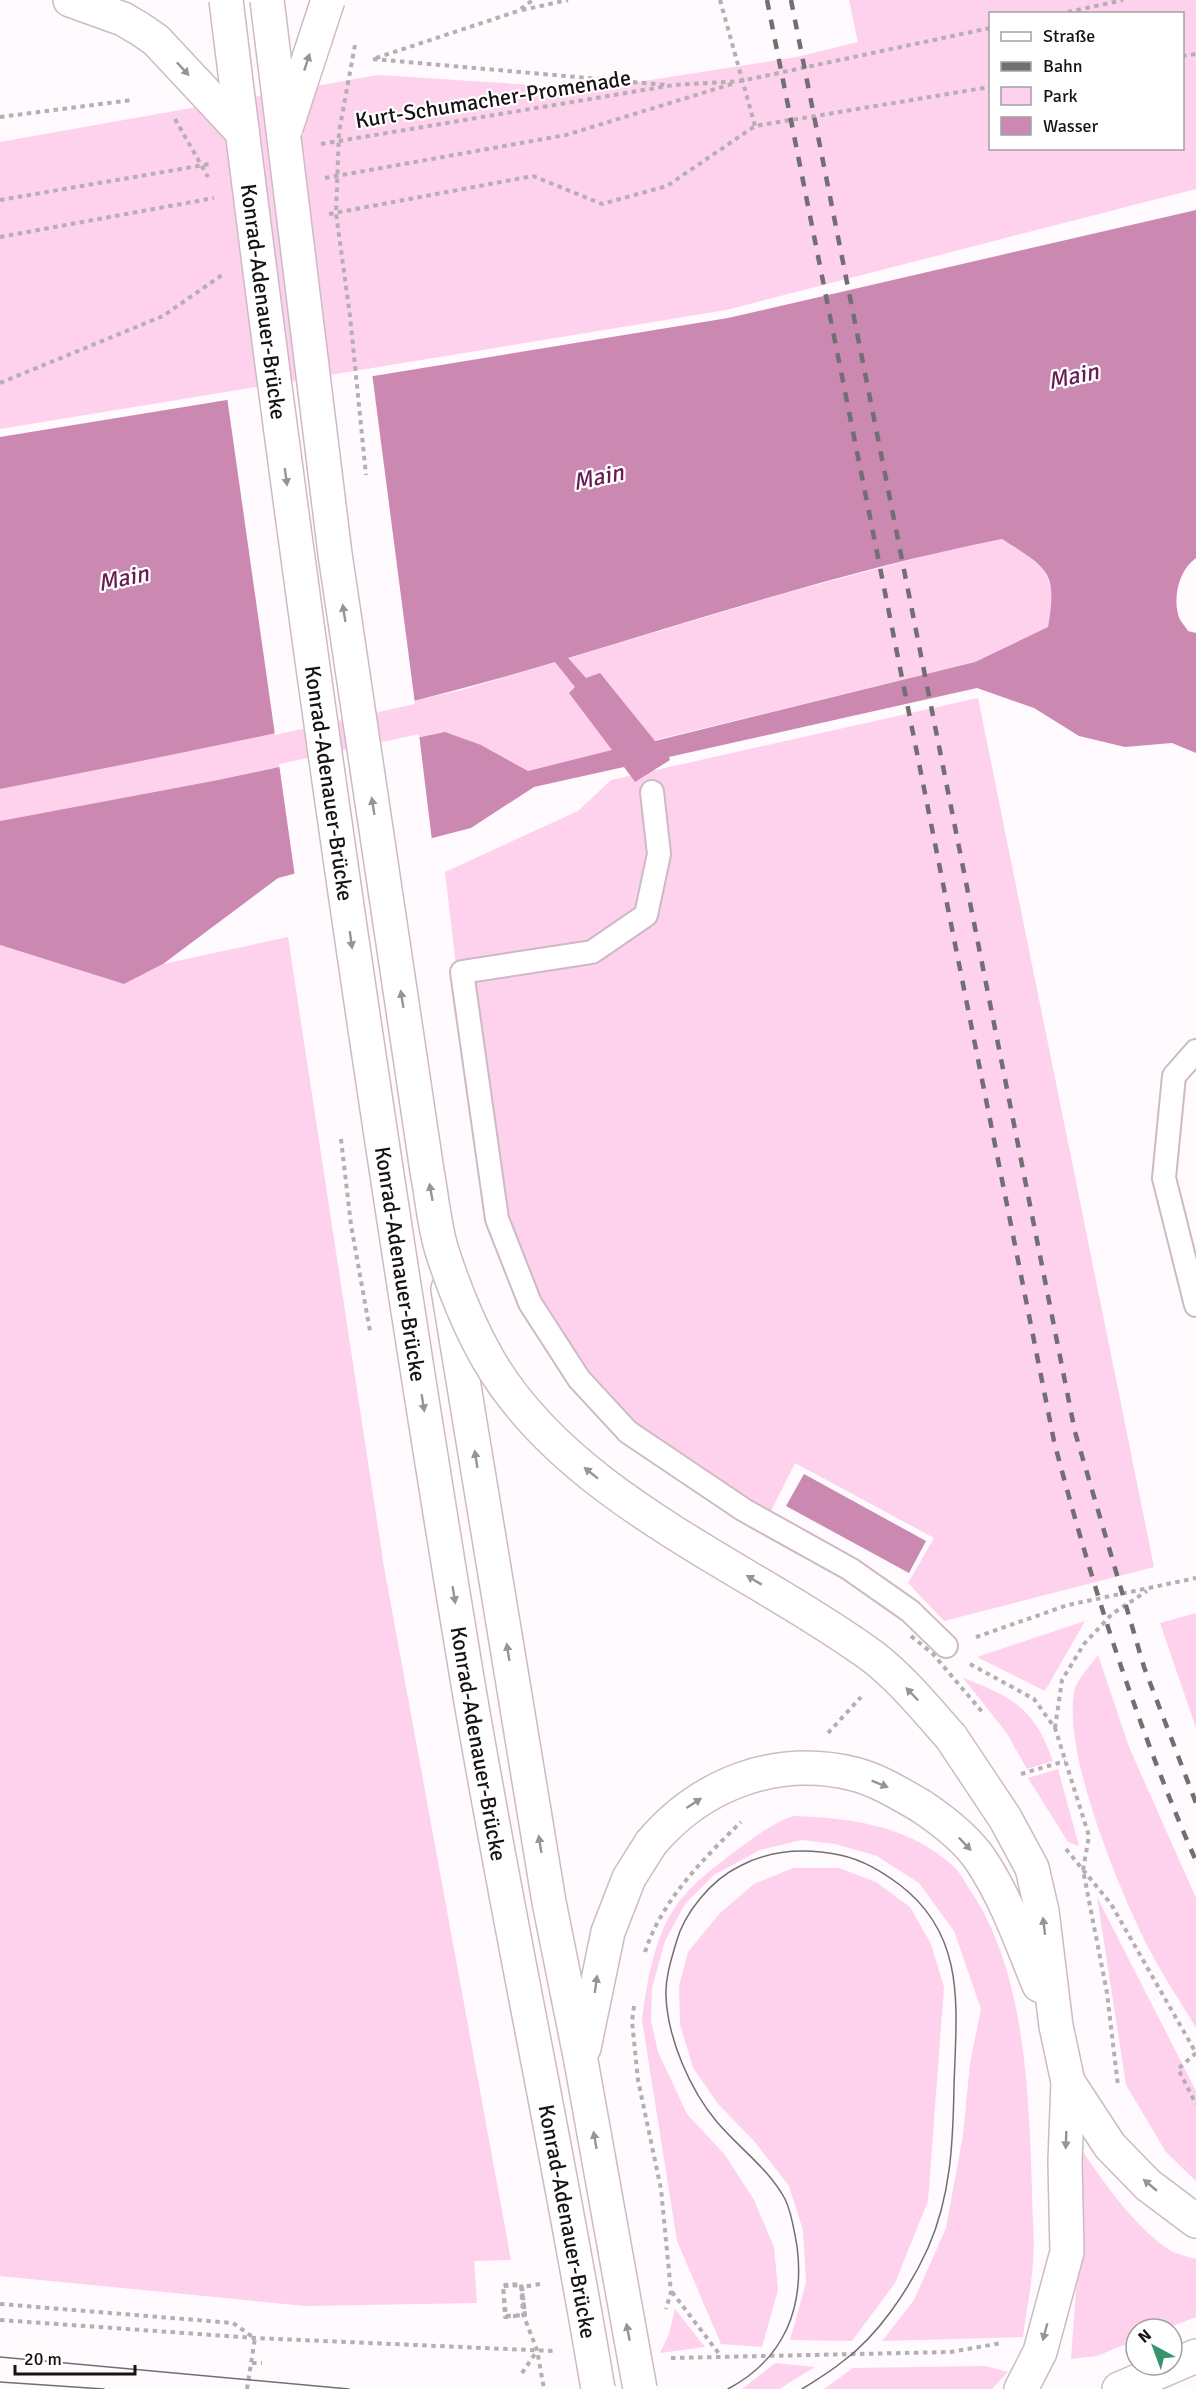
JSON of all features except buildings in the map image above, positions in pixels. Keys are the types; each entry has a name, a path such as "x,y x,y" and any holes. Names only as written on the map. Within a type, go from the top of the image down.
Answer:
{"main road":[{"path":"70,0 123,19 156,40 242,132"},
{"name":"Konrad-Adenauer-Brücke","path":"226,0 278,419 375,1110 467,1676 598,2389"},
{"name":"Konrad-Adenauer-Brücke","path":"267,0 282,138 335,554 427,1171 442,1249"},
{"path":"282,138 327,0"},
{"path":"442,1249 470,1323 489,1361 526,1410 566,1452 592,1475 675,1533 808,1612 873,1657 910,1691 951,1737 1005,1818 1032,1868 1042,1911 1056,2026 1068,2082 1065,2162 1067,2252 1040,2352 1021,2389"},
{"path":"442,1249 549,1902 581,2061 640,2389"},
{"path":"581,2061 593,2009 597,1977 616,1908 629,1878 651,1842 686,1808 736,1780 794,1768 855,1774 885,1786 921,1806 950,1828 982,1861 1010,1916 1056,2026"},
{"path":"1068,2082 1110,2146 1148,2185 1196,2221"},
{"path":"1119,2389 1196,2356"}],"lane":[{"path":"652,792 659,854 646,915 592,952 462,972 497,1219 530,1303 579,1380 628,1432 744,1510 850,1569 910,1611 939,1652"},
{"path":"1196,1051 1174,1076 1164,1178 1196,1305"}],"path":[{"path":"518,11 533,0"},
{"path":"568,0 518,11 373,59 674,85"},
{"path":"720,0 755,126"},
{"path":"1068,12 1123,0"},
{"name":"Kurt-Schumacher-Promenade","path":"318,145 674,85 741,81 989,28"},
{"path":"358,33 339,132 336,213 350,316 366,478"},
{"path":"318,179 566,135 741,81"},
{"path":"325,215 533,176 602,204 668,186 755,126 989,87"},
{"path":"0,117 132,100"},
{"path":"170,110 193,147 212,185"},
{"path":"0,200 212,163"},
{"path":"217,194 222,204"},
{"path":"0,237 224,196"},
{"path":"0,383 164,316 223,274"},
{"path":"939,1652 1068,1605 1196,1578"},
{"path":"1055,1728 1062,1680 1084,1644 1112,1614 1150,1589"},
{"path":"907,1633 933,1654 984,1714"},
{"path":"964,1661 1034,1700 1055,1728 1089,1836 1083,1870 1107,1993 1119,2097"},
{"path":"824,1738 842,1715 869,1692"},
{"path":"1021,1774 1065,1761"},
{"path":"643,1957 650,1937 664,1911 693,1871 749,1815"},
{"path":"1083,1870 1111,1904 1196,2053 1178,2069 1196,2104"},
{"path":"634,1999 632,2021 638,2080 660,2189 671,2292 720,2355"},
{"path":"540,2284 522,2287 525,2315 515,2316 505,2317 502,2285 521,2284 525,2315 515,2315 506,2316 503,2286 521,2284 524,2314 527,2323 537,2350 544,2389"},
{"path":"0,2304 233,2323 255,2338"},
{"path":"0,2320 255,2338 537,2350"},
{"path":"247,2389 255,2338"},
{"path":"661,2358 950,2352 1016,2341 1040,2352"},
{"path":"522,2373 537,2350"},
{"path":"252,2363 262,2363"}],"green space":[{"path":"849,0 1196,0 1196,189 726,310 0,429 0,142 378,75 593,89 797,57 858,42"},
{"path":"1002,539 1043,566 1054,596 1048,627 975,662 528,771 481,745 218,780 0,821 0,789 213,746 462,690 782,594 943,551"},
{"path":"978,698 1154,1567 944,1621 908,1583 934,1538 795,1463 763,1527 568,1380 479,1160 445,872 578,811 611,780"},
{"path":"288,937 384,1567 511,2260 474,2261 477,2303 306,2306 0,2276 0,945 124,984 163,964"},
{"path":"1196,1613 1196,1728 1160,1623"},
{"path":"1085,1621 1045,1691 977,1657"},
{"path":"1098,1655 1129,1747 1196,1898 1196,2028 1154,1959 1137,1924 1109,1858 1084,1783 1076,1747 1073,1715 1075,1689"},
{"path":"963,1678 996,1692 1020,1707 1038,1729 1053,1761 1027,1769 1006,1732"},
{"path":"1058,1769 1079,1846 1068,1842 1028,1778"},
{"path":"793,1816 836,1819 878,1826 918,1842 937,1853 957,1870 990,1925 1004,1961 1014,1998 1026,2077 1034,2243 1023,2337 882,2341 914,2300 946,2228 963,2135 970,2063 981,2009 954,1931 919,1883 877,1856 835,1844 802,1840 760,1850 714,1875 685,1904 665,1941 652,1988 651,2021 658,2052 687,2114 725,2155 754,2200 774,2247 778,2290 762,2347 721,2344 677,2241 642,2020 644,2005 659,1940 665,1925 682,1898 700,1879 734,1852 769,1827"},
{"path":"793,1868 839,1868 876,1882 910,1907 931,1944 944,1987 928,2201 895,2283 852,2341 790,2340 806,2283 803,2230 789,2186 754,2141 719,2105 693,2068 680,2024 679,1986 688,1952 719,1914 754,1884"},
{"path":"1097,1897 1196,2091 1196,2181 1166,2152 1126,2085"},
{"path":"1077,2142 1107,2186 1146,2231 1173,2252 1196,2259 1196,2317 1184,2322 1184,2317 1124,2317 1124,2345 1097,2356 1071,2359 1079,2248"},
{"path":"675,2309 705,2347 660,2353 669,2334"},
{"path":"775,2363 815,2367 779,2389 742,2389"},
{"path":"986,2366 1008,2372 992,2389 824,2389 853,2368"}],"water":[{"name":"Main","path":"1196,210 1196,558 1182,576 1176,599 1181,621 1188,631 1196,633 1196,753 1172,743 1125,747 1079,736 1034,708 977,688 669,757 670,760 635,782 624,767 534,787 471,828 278,878 163,964 124,984 0,945 0,821 218,780 445,732 481,745 528,771 612,750 569,693 575,687 555,662 487,682 348,717 0,789 0,437 728,318","holes":["1002,539 1030,557 1046,572 1051,593 1048,627 975,662 655,741 600,673 586,678 568,658 838,578"]},
{"path":"804,1474 926,1541 909,1573 786,1506"}],"pier":[{"path":"372,373 415,704 275,735 227,397"},
{"path":"419,734 432,841 295,877 279,764"}],"tram line":[{"path":"728,2389 764,2363 777,2347 786,2330 797,2290 799,2269 797,2246 785,2199 762,2168 707,2109 682,2063 671,2030 666,1983 670,1963 685,1920 700,1898 719,1880 740,1866 764,1856 814,1851 840,1855 864,1863 900,1885 922,1905 937,1928 947,1952 956,2003 956,2031 953,2128 949,2169 942,2209 928,2248 902,2295 868,2339 837,2366 802,2389"},
{"path":"0,2357 349,2389"},
{"path":"0,2382 104,2389"}],"railway":[{"path":"767,0 1054,1441 1117,1654 1154,1758 1196,1861"},
{"path":"791,0 1075,1432 1144,1667 1196,1803"}]}
